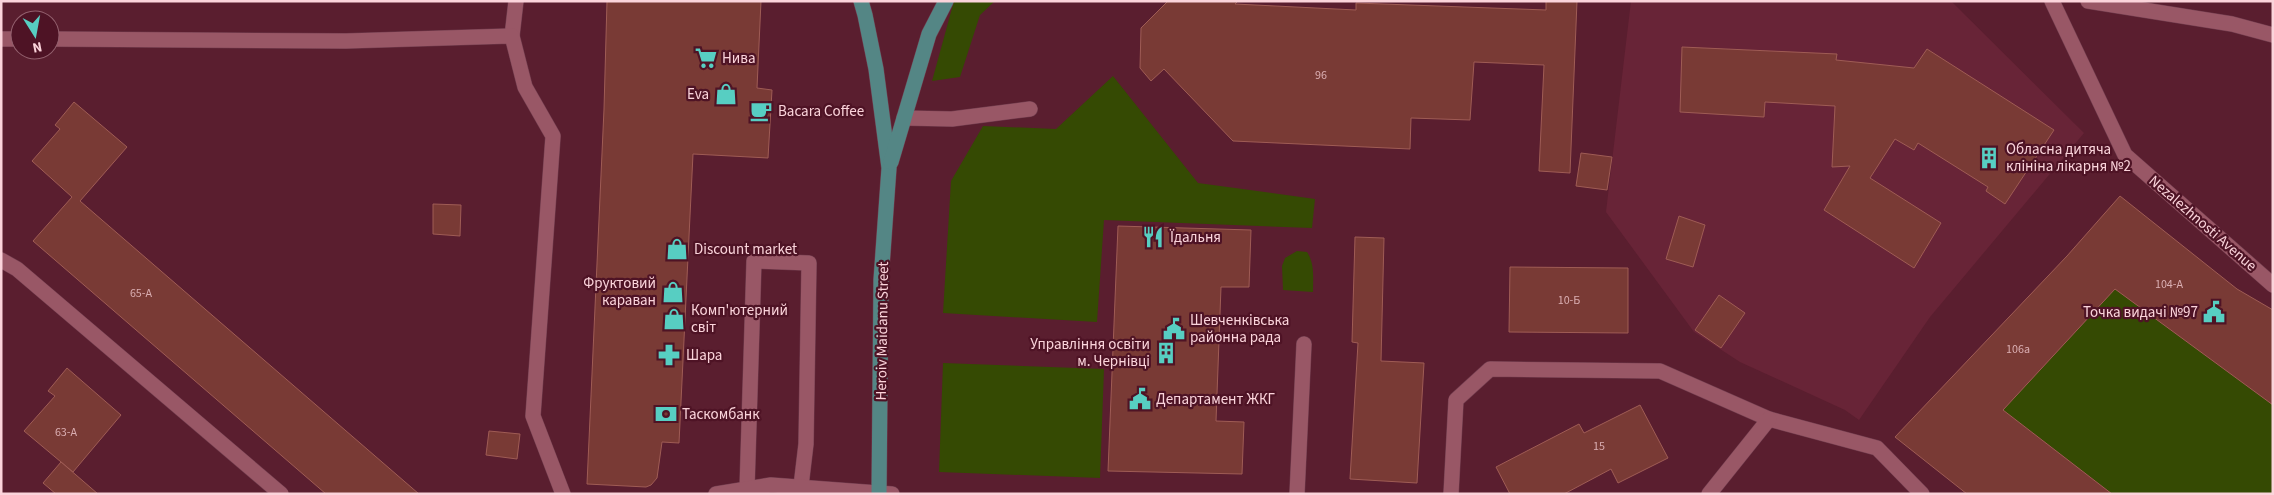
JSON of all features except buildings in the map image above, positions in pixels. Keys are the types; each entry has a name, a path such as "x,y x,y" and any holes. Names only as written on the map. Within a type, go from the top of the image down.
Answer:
{"main road":[{"path":"860,1 866,15 876,69 889,168"},
{"path":"889,168 929,34 946,1"},
{"name":"Heroiv Maidanu Street","path":"879,494 881,280 889,168"}],"street":[{"path":"516,1 512,36 526,87 553,136 533,416 564,494"},
{"name":"Nezalezhnosti Avenue","path":"2052,1 2125,155 2273,285"},
{"path":"2088,1 2232,24 2273,35"},
{"path":"60,39 346,41 512,36"},
{"path":"904,118 952,119 1030,109"},
{"path":"1,260 17,269 281,494"},
{"path":"747,489 754,261 810,263 806,444 801,486"},
{"path":"1296,494 1304,344"},
{"path":"1451,494 1456,400 1490,369 1660,371 1769,419 1877,448 1922,494"},
{"path":"1709,494 1769,419"},
{"path":"716,494 771,485 892,494"}],"shaded area":[{"path":"1631,1 1951,1 2084,133 1930,317 1859,420 1845,410 1740,362 1694,332 1606,212"}],"green space":[{"path":"954,1 995,1 980,15 960,77 932,81"},
{"path":"1113,76 1198,183 1315,199 1312,228 1104,220 1097,322 943,313 951,181 983,126 1056,129"},
{"path":"1297,251 1307,252 1310,257 1313,271 1313,292 1283,290 1282,266 1285,258"},
{"path":"2115,289 2273,405 2273,494 2112,494 2003,410"},
{"path":"943,363 1104,369 1100,478 939,472"}],"place":[{"name":"Нива","path":"706,58"},
{"name":"Eva","path":"726,94"},
{"name":"Bacara Coffee","path":"761,111"},
{"name":"Обласна дитяча клініна лікарня №2","path":"1989,158"},
{"name":"Їдальня","path":"1153,237"},
{"name":"Discount market","path":"677,249"},
{"name":"Фруктовий караван","path":"673,292"},
{"name":"Точка видачі №97","path":"2214,312"},
{"name":"Комп'ютерний світ","path":"674,319"},
{"name":"Шевченківська районна рада","path":"1174,329"},
{"name":"Управління освіти м. Чернівці","path":"1166,353"},
{"name":"Шара","path":"669,355"},
{"name":"Департамент ЖКГ","path":"1140,399"},
{"name":"Таскомбанк","path":"666,414"}]}
